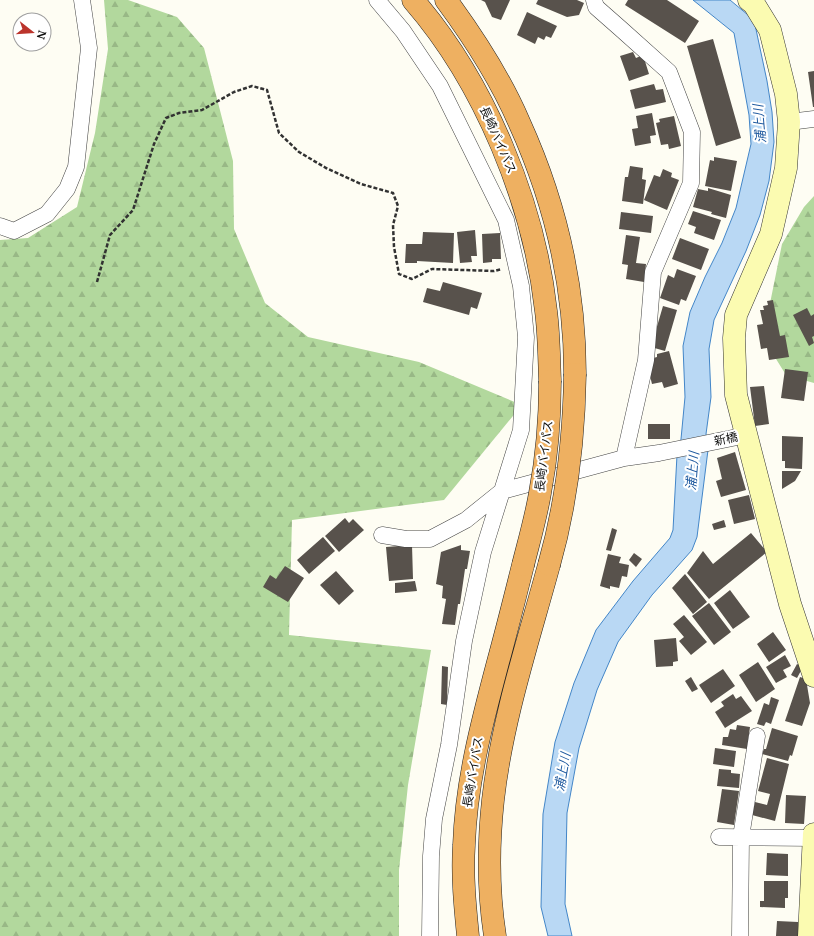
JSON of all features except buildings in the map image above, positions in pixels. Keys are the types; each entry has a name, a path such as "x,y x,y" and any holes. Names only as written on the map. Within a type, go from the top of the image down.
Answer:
{"highway":[{"name":"長崎バイパス","path":"413,0 424,12 446,43 482,104 502,145 520,193 530,227 542,282 549,348 550,408 545,463 540,494 483,717 469,795 463,869 468,936"},
{"name":"長崎バイパス","path":"446,0 466,28 503,89 519,121 543,182 561,246 569,286 575,343 575,412 570,467 558,530 506,724 496,776 491,822 489,866 490,893 495,936"}],"street":[{"path":"0,226 14,230 47,214 67,189 76,167 89,48 82,0"},
{"path":"377,0 403,31 440,86 506,220 521,286 526,337 521,430 483,552 464,641 449,745 434,819 431,856 430,936"},
{"path":"594,0 596,7 669,72 692,132 691,183 653,272 646,360 624,458"},
{"path":"749,0 754,4 770,30 786,94 789,122 786,168 771,234 736,315 734,338 736,395 790,604 814,676"},
{"path":"789,122 814,119"},
{"name":"新橋","path":"502,491 624,458 660,453 746,435"},
{"path":"382,535 406,539 430,539 466,520 502,491"},
{"path":"740,936 740,837 757,736"},
{"path":"809,936 814,834"},
{"path":"719,837 814,838"}],"path":[{"path":"97,282 110,235 133,210 154,144 166,118 179,113 202,110 234,92 252,86 267,90 279,133 299,152 326,168 361,184 393,193 398,206 393,225 394,247 399,274 412,279 432,269 494,271 517,265"}],"green space":[{"path":"104,0 128,0 177,17 204,48 233,161 234,229 265,303 308,337 419,362 522,405 444,500 292,520 289,635 431,650 408,785 399,870 399,936 0,936 0,240 28,238 77,207 95,133 108,49"},
{"path":"814,196 814,383 786,375 763,338 782,244 804,207"}],"water":[{"name":"浦上川","path":"693,0 730,0 754,20 772,112 774,142 769,181 760,215 746,251 714,320 709,349 711,397 706,434 708,450 697,537 692,550 652,595 618,642 597,690 579,748 567,813 565,904 572,936 548,936 541,907 543,814 555,742 574,683 596,630 633,581 670,538 673,530 677,455 681,439 685,397 683,346 690,312 722,243 736,208 751,144 749,115 734,33"}]}
